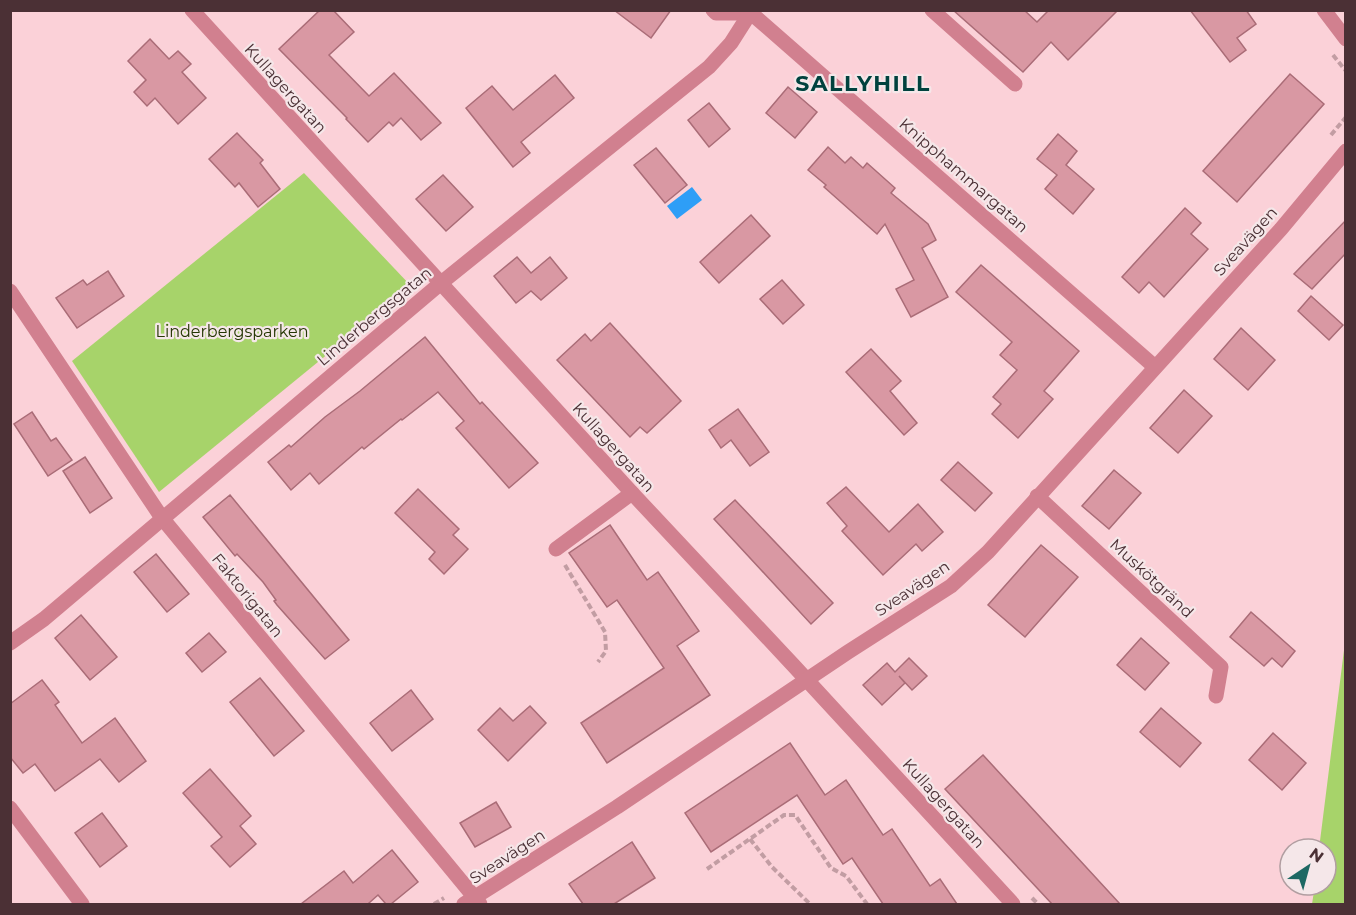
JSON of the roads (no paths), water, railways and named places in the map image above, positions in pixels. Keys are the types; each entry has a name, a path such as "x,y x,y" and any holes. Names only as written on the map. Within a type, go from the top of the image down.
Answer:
{"street":[{"name":"Kullagergatan","path":"192,10 632,493 1013,904"},
{"path":"713,10 716,13 752,12"},
{"path":"932,10 1015,84"},
{"path":"1324,10 1346,39"},
{"name":"Linderbergsgatan","path":"10,643 44,619 441,283 709,67 731,43 752,12"},
{"name":"Knipphammargatan","path":"752,12 1155,368"},
{"name":"Sveavägen","path":"473,902 951,586 988,552 1281,229 1346,151"},
{"name":"Faktorigatan","path":"10,291 162,518 464,885 473,902"},
{"path":"556,549 632,493"},
{"name":"Muskötgränd","path":"1037,496 1221,667 1216,696"},
{"path":"10,808 82,904"}],"water":[{"path":"692,187 702,200 677,219 667,206"}],"district":[{"name":"SALLYHILL","path":"863,83"}],"park label":[{"name":"Linderbergsparken","path":"232,331"}]}
